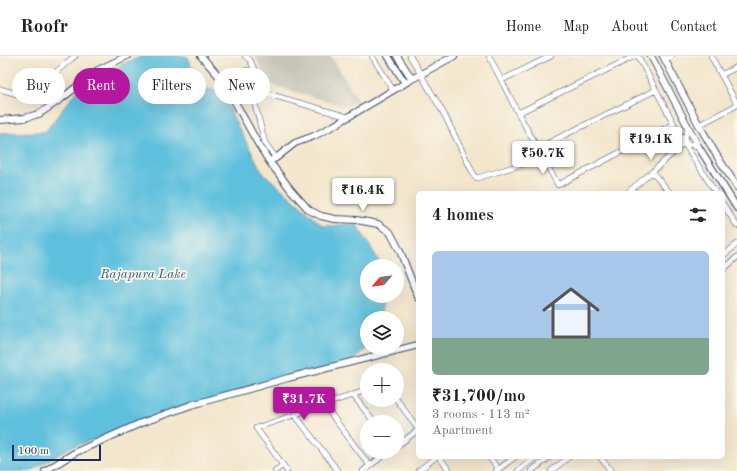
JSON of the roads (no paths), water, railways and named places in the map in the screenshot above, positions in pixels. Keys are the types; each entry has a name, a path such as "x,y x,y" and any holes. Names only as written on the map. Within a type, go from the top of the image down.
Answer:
{"street":[{"path":"0,89 27,97 75,56"},
{"path":"0,120 24,118 39,114 98,70 128,56"},
{"path":"200,56 224,82 269,161 296,195 310,210 320,216 378,224 390,232 400,251 416,292"},
{"path":"245,56 250,60 265,93 348,117"},
{"path":"372,56 393,90"},
{"path":"388,56 405,83"},
{"path":"398,56 412,79"},
{"path":"410,56 444,114 475,177 477,178 543,158"},
{"path":"269,161 276,158 295,143 314,136 446,58 454,56"},
{"path":"489,56 518,114 558,184 674,124"},
{"path":"502,80 551,56"},
{"path":"518,114 635,56"},
{"path":"638,56 684,143 715,191"},
{"path":"650,56 698,146 737,208"},
{"path":"672,56 664,58 699,125 737,187"},
{"path":"699,125 737,105 711,56"},
{"path":"721,75 737,67"},
{"path":"538,148 656,90"},
{"path":"255,104 265,143 276,158"},
{"path":"629,191 684,143 688,128"},
{"path":"684,143 698,146"},
{"path":"652,172 668,191"},
{"path":"725,207 737,226"},
{"path":"725,253 737,244"},
{"path":"725,268 737,258"},
{"path":"45,471 76,452 141,423 191,405 288,378 416,346"},
{"path":"287,471 256,428 360,392"},
{"path":"353,395 369,415"},
{"path":"324,405 370,466"},
{"path":"401,407 416,426"},
{"path":"295,415 338,471"},
{"path":"404,440 416,431"},
{"path":"363,471 379,459"},
{"path":"418,471 435,459"},
{"path":"440,459 450,471"},
{"path":"490,459 497,470 512,459"},
{"path":"518,471 533,459"},
{"path":"531,471 547,459"},
{"path":"551,471 566,459"},
{"path":"602,459 611,471"},
{"path":"275,471 283,465"}],"water":[{"name":"Rajapura Lake","path":"144,56 188,57 192,68 138,68 138,104 206,104 206,89 214,91 214,104 227,104 262,172 323,226 356,224 378,259 360,259 360,303 382,303 381,311 360,311 360,354 348,365 264,384 71,447 30,471 0,471 0,133 45,132 73,96 73,104 130,104 130,68 116,68"}]}
